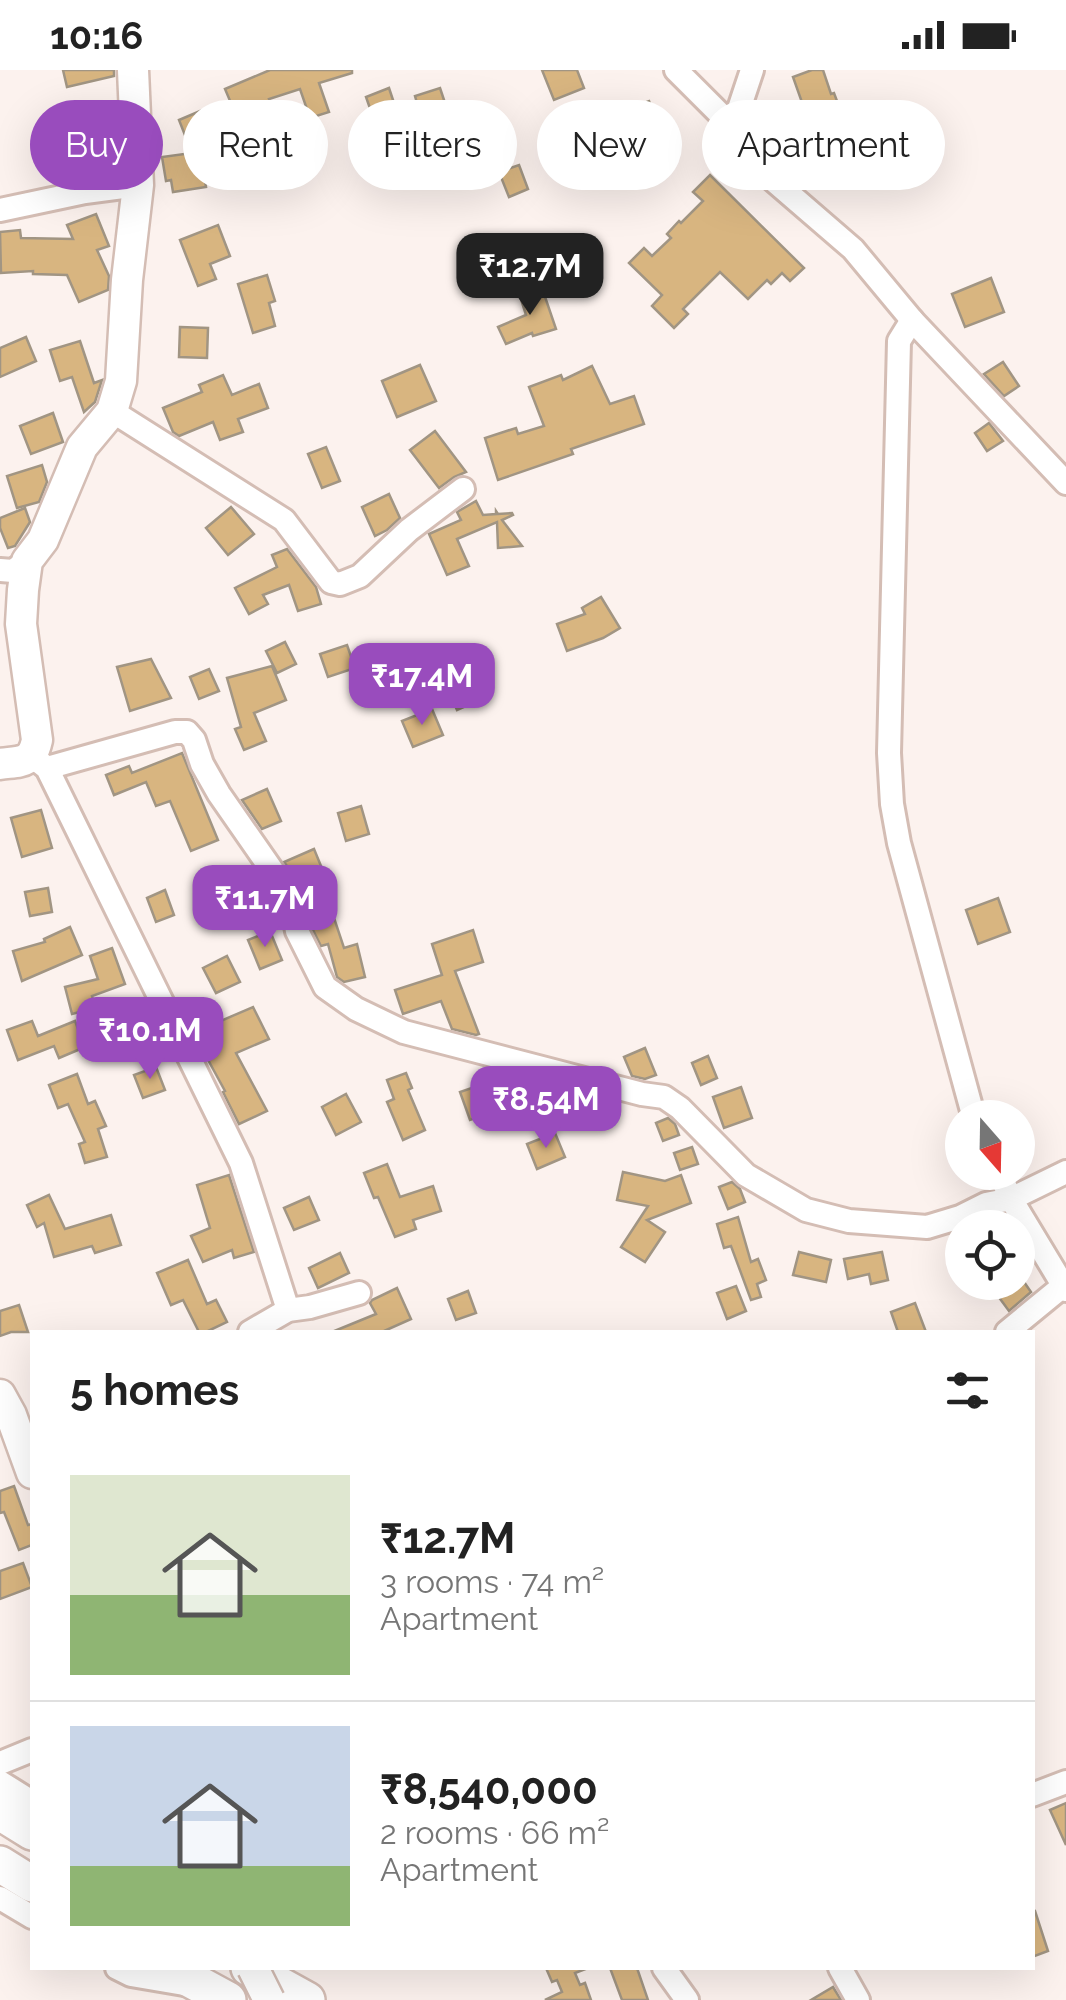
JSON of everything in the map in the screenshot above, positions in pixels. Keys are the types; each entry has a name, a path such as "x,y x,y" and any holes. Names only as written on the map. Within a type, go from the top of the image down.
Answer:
{"highway":[{"path":"0,1812 30,1831"},
{"path":"0,1864 30,1883"},
{"path":"173,1970 218,1994"},
{"path":"254,1970 307,2000"}],"main road":[{"path":"133,70 134,100"},
{"path":"0,764 38,763 14,566 43,540 82,448 112,410 121,381 137,190"},
{"path":"11,1416 30,1468"},
{"path":"252,1970 268,2000"}],"street":[{"path":"676,70 706,100"},
{"path":"742,100 752,70"},
{"path":"0,210 98,190"},
{"path":"784,190 853,250 912,320 1066,483"},
{"path":"912,320 899,341 889,753 892,804 899,844 969,1100"},
{"path":"112,410 284,520 330,582 340,584 360,576 409,530 463,489"},
{"path":"288,1310 242,1163 38,763 187,732 220,794 290,896 297,931 325,987 356,1009 404,1032 664,1098 680,1108 746,1175 806,1210 849,1221 927,1226 1010,1199 1066,1172"},
{"path":"1006,1190 1064,1288 1010,1330"},
{"path":"253,1330 288,1310 360,1292"},
{"path":"0,1763 30,1751"},
{"path":"0,1782 30,1801"},
{"path":"1035,1794 1066,1782"},
{"path":"0,1898 30,1916"},
{"path":"121,1970 131,1976 218,1994"},
{"path":"665,1970 687,2000"},
{"path":"841,1970 858,2000"}],"building":[{"path":"63,70 114,70 114,76 67,87"},
{"path":"270,70 352,70 319,83 325,100 304,100 300,89 269,100 230,100 225,89"},
{"path":"542,70 577,70 584,88 554,100"},
{"path":"823,70 837,100 801,100 793,77"},
{"path":"389,88 393,100 367,100 366,97"},
{"path":"440,88 444,100 416,100 415,96"},
{"path":"183,154 183,190 186,190 173,192 171,180 166,181 163,157"},
{"path":"517,166 528,189 509,197 506,190 517,190"},
{"path":"702,183 702,190 725,190 804,268 790,281 782,273 771,284 767,280 748,299 720,272 683,309 688,314 674,328 652,306 662,295 629,263 644,248 652,256 671,238 667,234 703,201 693,192"},
{"path":"96,214 109,246 97,250 109,276 108,290 79,302 67,275 1,273 0,232 20,230 21,238 73,239 67,225"},
{"path":"218,225 230,256 210,264 216,279 198,286 180,240"},
{"path":"267,275 275,301 269,303 275,326 253,333 238,284"},
{"path":"991,278 1004,312 965,327 952,294"},
{"path":"542,288 556,329 533,336 532,333 506,344 498,327 526,315 520,296"},
{"path":"180,327 208,328 207,358 179,357"},
{"path":"26,337 36,361 0,377 0,348"},
{"path":"80,341 94,383 102,380 95,402 84,412 72,377 60,381 50,350"},
{"path":"1003,362 1019,386 1004,396 984,374"},
{"path":"420,365 436,401 397,417 382,381"},
{"path":"592,366 610,404 634,396 644,424 498,480 485,438 516,428 518,434 544,426 529,387 561,375 563,380"},
{"path":"223,375 232,395 259,384 268,408 238,419 243,432 220,440 213,422 179,436 173,432 163,408 202,392 199,385"},
{"path":"53,413 63,442 31,454 20,426"},
{"path":"989,423 1003,441 987,451 975,433"},
{"path":"435,431 466,472 439,488 410,450"},
{"path":"326,447 340,481 322,488 308,454"},
{"path":"42,465 47,482 39,502 17,508 7,476"},
{"path":"389,494 400,518 375,536 362,507"},
{"path":"476,501 483,515 496,511 512,513 502,520 522,546 498,548 497,522 457,539 469,566 447,575 429,534 461,520 457,512"},
{"path":"231,507 254,534 228,555 206,528"},
{"path":"25,508 30,522 15,546 8,548 0,518"},
{"path":"287,549 316,587 321,604 298,611 289,585 263,595 268,604 249,614 235,588 277,567 272,555"},
{"path":"601,597 620,628 567,651 557,624 585,614 582,608"},
{"path":"285,642 296,664 277,673 266,651"},
{"path":"347,645 355,668 328,677 320,654"},
{"path":"151,659 171,698 130,711 117,667"},
{"path":"272,666 286,700 254,713 266,741 244,750 235,729 241,727 227,678"},
{"path":"209,669 219,691 199,699 190,677"},
{"path":"470,671 481,699 457,710 445,682"},
{"path":"432,709 443,735 413,747 402,721"},
{"path":"182,753 218,840 191,851 170,801 156,806 146,782 114,795 106,775 129,766 132,773"},
{"path":"267,789 281,821 262,829 242,800"},
{"path":"361,806 369,834 346,841 338,813"},
{"path":"41,810 52,848 22,857 11,818"},
{"path":"314,849 328,883 323,885 344,948 357,944 365,977 344,982 337,977 328,944 321,946 311,926 303,888 284,862"},
{"path":"242,868 253,895 227,906 216,878"},
{"path":"48,888 52,912 30,916 25,892"},
{"path":"165,890 174,915 156,922 147,898"},
{"path":"998,898 1010,932 978,944 966,910"},
{"path":"70,927 82,955 22,981 13,951 45,942 44,939"},
{"path":"473,930 483,962 455,971 479,1034 452,1029 441,1001 403,1014 395,990 442,975 432,944"},
{"path":"270,931 282,960 260,969 248,940"},
{"path":"112,948 125,984 92,996 95,1008 72,1014 65,987 98,979 90,956"},
{"path":"227,956 240,982 216,993 203,968"},
{"path":"253,1007 269,1039 236,1053 267,1111 239,1124 195,1036"},
{"path":"32,1021 38,1036 75,1021 85,1047 59,1058 54,1046 18,1060 7,1030"},
{"path":"645,1048 656,1075 645,1079 632,1076 624,1057"},
{"path":"708,1056 717,1078 701,1085 692,1063"},
{"path":"156,1067 165,1090 143,1098 134,1075"},
{"path":"406,1073 412,1088 408,1090 425,1130 403,1140 387,1102 394,1099 387,1080"},
{"path":"77,1074 88,1104 95,1101 106,1126 98,1129 107,1157 85,1163 79,1144 85,1142 68,1104 58,1108 49,1085"},
{"path":"483,1084 493,1112 470,1120 460,1092"},
{"path":"741,1087 752,1118 724,1128 713,1097"},
{"path":"346,1094 361,1122 336,1135 322,1107"},
{"path":"567,1099 576,1116 556,1126 547,1109"},
{"path":"668,1118 679,1135 663,1141 656,1123"},
{"path":"555,1133 565,1157 537,1169 527,1144"},
{"path":"692,1147 698,1164 680,1170 674,1153"},
{"path":"387,1164 400,1197 433,1186 441,1211 413,1220 416,1229 395,1237 364,1173"},
{"path":"623,1172 665,1181 681,1175 691,1203 647,1220 665,1232 645,1262 621,1247 648,1206 617,1200"},
{"path":"229,1175 254,1252 234,1258 232,1250 203,1262 191,1236 210,1228 197,1185"},
{"path":"732,1182 745,1202 728,1209 719,1187"},
{"path":"49,1195 65,1229 111,1215 121,1245 95,1253 92,1246 54,1257 44,1223 37,1227 27,1205"},
{"path":"309,1197 319,1220 294,1230 284,1208"},
{"path":"738,1217 751,1262 758,1259 766,1280 757,1284 761,1297 751,1300 731,1246 724,1248 717,1224"},
{"path":"799,1252 831,1260 826,1282 793,1275"},
{"path":"882,1252 888,1280 871,1284 869,1274 848,1279 844,1259"},
{"path":"340,1253 349,1273 318,1288 309,1268"},
{"path":"188,1260 207,1304 216,1300 227,1322 210,1330 198,1330 183,1300 171,1305 157,1273"},
{"path":"736,1286 746,1311 727,1319 717,1293"},
{"path":"397,1288 411,1319 386,1330 337,1330 376,1314 372,1300"},
{"path":"468,1291 476,1313 456,1320 448,1299"},
{"path":"1001,1300 1022,1300 1009,1311"},
{"path":"915,1303 925,1330 897,1330 891,1312"},
{"path":"19,1305 28,1332 0,1336 0,1311"},
{"path":"14,1486 30,1524 30,1546 19,1550 4,1512 0,1513 0,1491"},
{"path":"23,1563 30,1588 0,1599 0,1571"},
{"path":"1066,1803 1066,1845 1050,1810"},
{"path":"1035,1911 1048,1951 1035,1956"},
{"path":"547,1970 583,1970 575,1973 580,1985 585,1983 591,2000 545,2000 562,1992 557,1980 552,1982"},
{"path":"611,1970 638,1970 648,2000 622,2000"},
{"path":"833,1987 841,2000 811,2000"}]}
